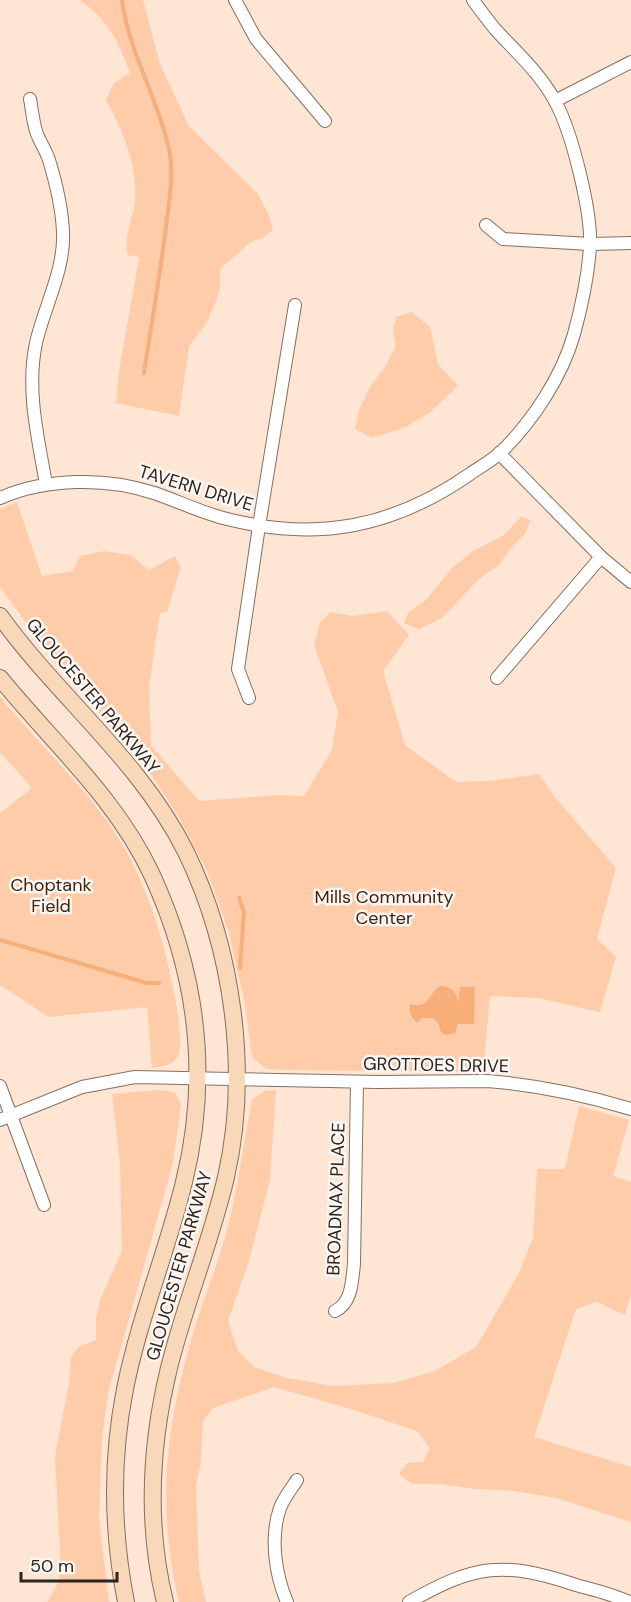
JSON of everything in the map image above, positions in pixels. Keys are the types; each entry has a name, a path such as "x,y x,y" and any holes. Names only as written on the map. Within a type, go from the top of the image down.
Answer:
{"main road":[{"name":"GLOUCESTER PARKWAY","path":"0,616 54,681 125,760 186,852 210,912 230,993 237,1080 233,1134 215,1221 170,1366 154,1446 153,1525 165,1602"},
{"name":"GLOUCESTER PARKWAY","path":"0,678 86,776 122,823 151,873 169,917 189,983 196,1026 197,1078 193,1138 184,1182 125,1387 119,1426 114,1480 115,1526 118,1561 126,1602"}],"street":[{"path":"235,0 256,39 325,121"},
{"name":"TAVERN DRIVE","path":"0,498 46,484 88,483 130,487 152,492 225,519 259,526 284,529 330,529 372,522 410,508 432,498 499,453 532,416 560,371 570,348 586,289 590,244 580,172 570,138 555,101 524,59 473,0"},
{"path":"555,101 631,62"},
{"path":"30,99 36,131 49,159 56,187 63,233 59,268 41,321 35,347 32,382 46,484"},
{"path":"486,225 503,239 590,244 631,243"},
{"path":"249,698 238,669 295,305"},
{"path":"499,453 601,557 631,582"},
{"path":"497,678 601,557"},
{"name":"GROTTOES DRIVE","path":"6,1117 82,1087 116,1080 153,1077 520,1084 549,1088 631,1109"},
{"name":"BROADNAX PLACE","path":"335,1311 342,1308 347,1300 354,1264 357,1082"},
{"path":"0,1086 6,1117 44,1205"},
{"path":"287,1602 277,1568 276,1527 280,1508 297,1479"},
{"path":"409,1602 453,1579 481,1571 501,1569 554,1578 629,1602"}],"green space":[{"path":"80,0 143,0 160,64 189,126 258,194 269,215 273,230 264,237 251,242 220,269 218,296 206,324 189,346 179,416 116,403 119,372 139,258 134,255 129,257 127,250 127,237 135,202 132,163 118,124 106,100 114,83 130,73 121,50 106,24"},
{"path":"412,312 430,327 438,364 458,386 429,413 406,427 372,438 355,429 359,410 370,387 396,347 393,330 396,317"},
{"name":"Mills Community Center","path":"17,502 42,576 73,571 80,556 105,551 130,555 149,570 175,556 181,567 167,612 160,613 149,686 151,745 199,801 279,795 304,796 332,750 338,712 314,645 320,623 330,612 353,616 387,611 409,635 383,671 405,745 456,782 490,781 539,774 554,796 616,868 597,939 616,957 600,1012 538,998 490,996 483,1072 266,1069 252,1057 245,1004 229,933 208,873 179,817 145,765 58,666 0,587 0,509"},
{"path":"521,517 531,520 524,535 499,565 480,578 442,618 419,629 404,623 408,613 427,599 452,568 473,551 504,535"},
{"name":"Choptank Field","path":"0,697 100,812 136,871 162,940 173,987 180,1045 178,1057 171,1063 152,1068 147,1007 49,1017 0,985 0,813 32,788 0,752"},
{"path":"158,1090 175,1092 181,1104 173,1163 108,1393 102,1438 99,1518 109,1602 47,1602 59,1581 60,1552 55,1456 69,1383 71,1358 78,1347 96,1340 96,1318 100,1300 122,1251 120,1162 112,1094"},
{"path":"276,1090 270,1180 249,1261 228,1321 238,1351 254,1367 287,1378 333,1386 393,1383 435,1371 476,1347 518,1275 533,1238 537,1169 565,1169 579,1106 629,1120 613,1176 631,1182 631,1295 625,1315 597,1302 576,1309 534,1437 631,1467 631,1522 556,1498 514,1491 440,1484 412,1484 399,1474 407,1463 423,1462 430,1448 417,1431 274,1387 213,1408 203,1421 201,1462 196,1485 199,1571 206,1602 179,1602 172,1566 166,1499 167,1466 176,1401 193,1333 226,1234 252,1100 264,1091"}],"shaded area":[{"path":"441,986 454,991 458,1004 460,987 475,987 474,1024 458,1024 455,1033 446,1035 441,1032 438,1023 433,1018 422,1018 417,1023 415,1021 410,1012 410,1004 426,1003"}],"waterway":[{"path":"122,0 137,57 164,130 171,166 165,237 144,373"},
{"path":"239,898 244,912 240,968"},
{"path":"0,940 147,983 159,983"}]}
